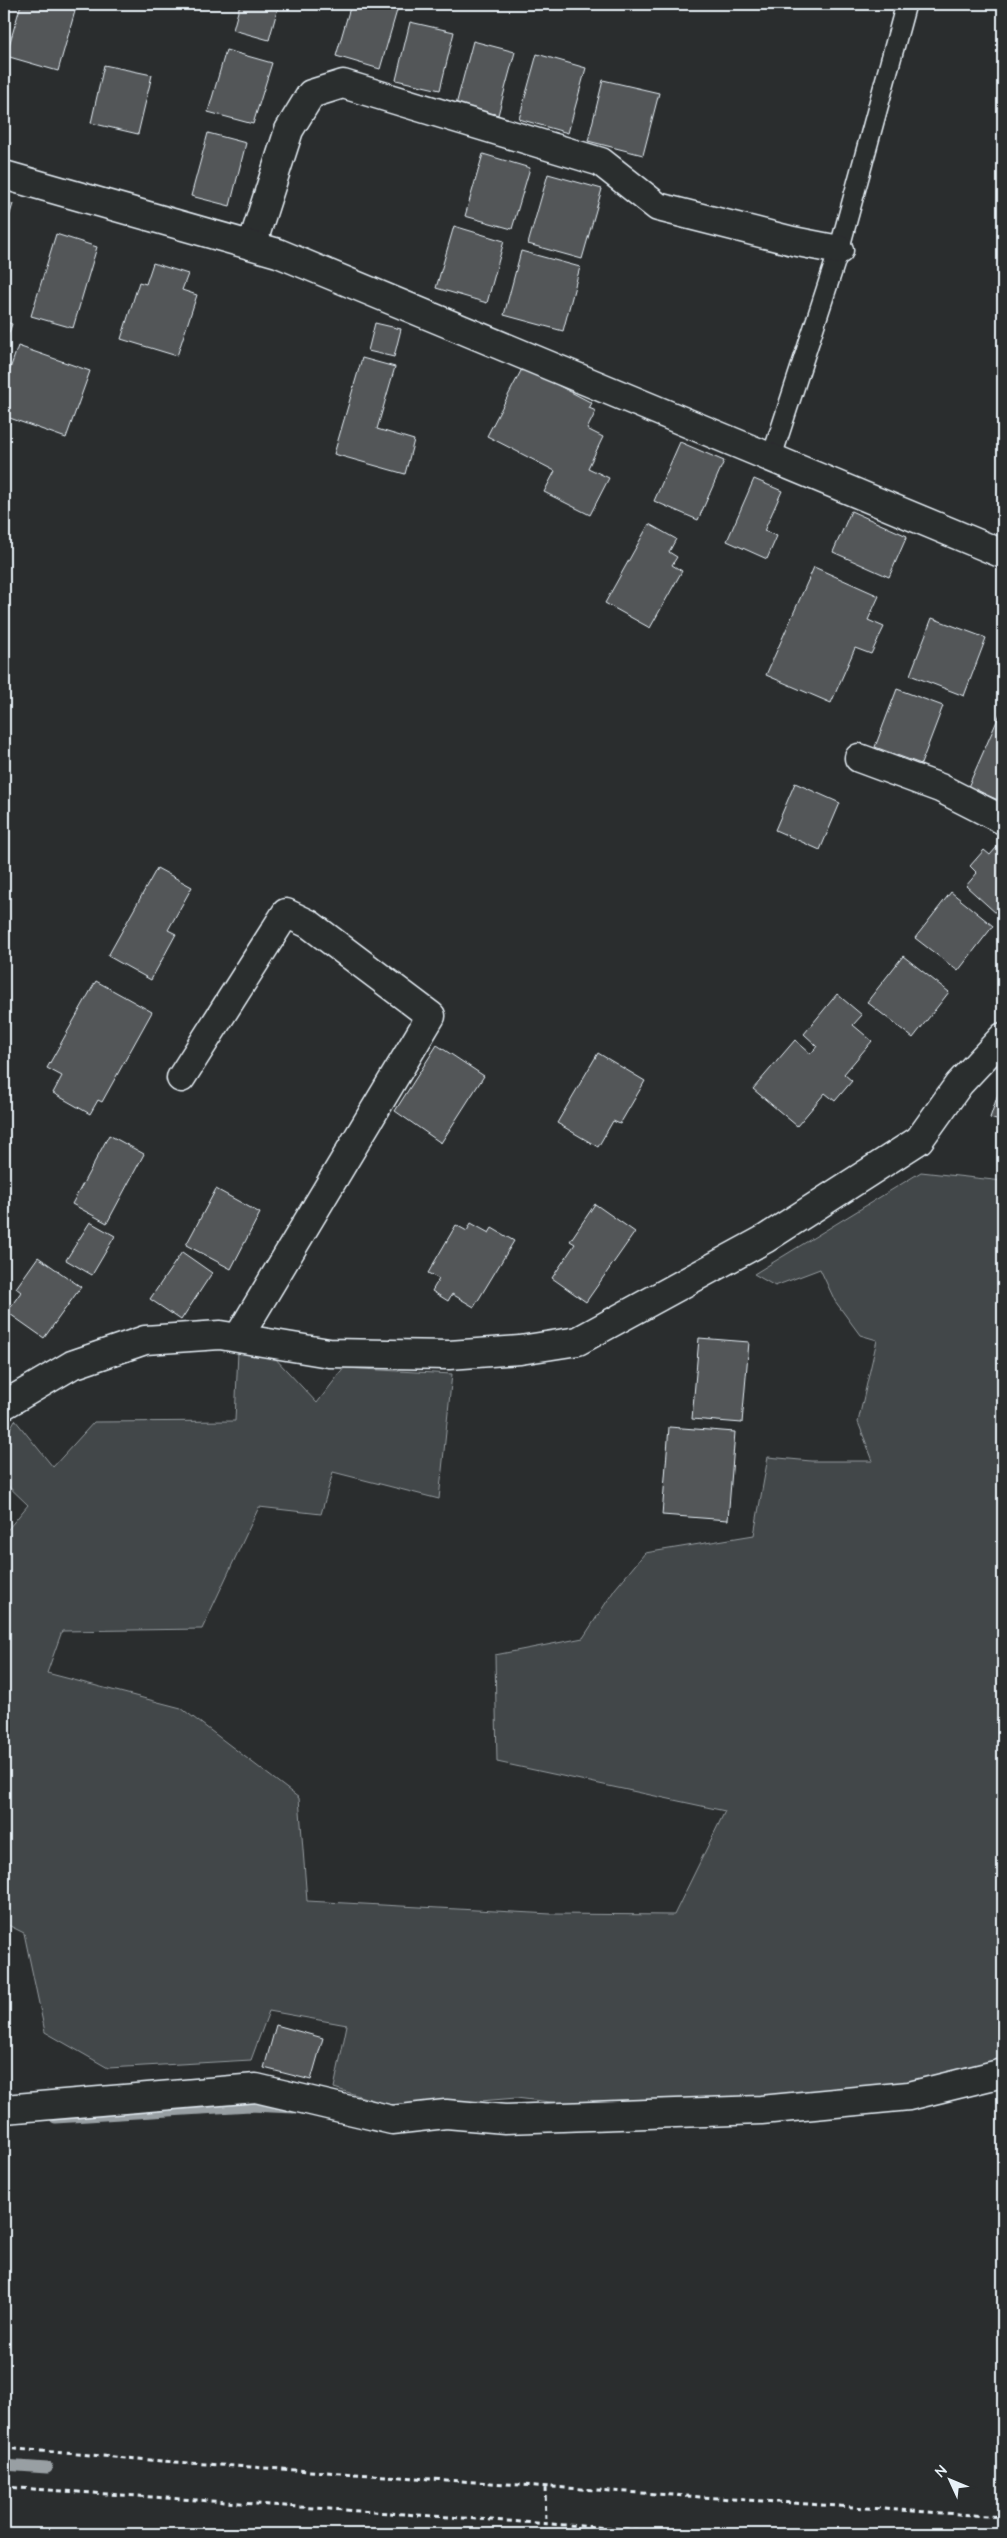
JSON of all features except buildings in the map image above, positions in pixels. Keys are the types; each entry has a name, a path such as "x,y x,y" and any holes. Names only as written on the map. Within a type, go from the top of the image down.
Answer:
{"street":[{"path":"252,245 289,130 311,94 343,84 601,162 658,207 793,241 839,250"},
{"path":"4,175 278,253 591,381 771,459 1003,554"},
{"path":"859,758 940,788 1003,820"},
{"path":"181,1078 286,913 309,924 431,1016 238,1338"},
{"path":"4,1405 72,1365 145,1340 220,1335 329,1353 448,1355 520,1350 578,1341 764,1239 919,1140 959,1084 1003,1037"},
{"path":"4,2109 256,2088 392,2120 446,2114 505,2119 780,2108 909,2096 1003,2073"}],"lane":[{"path":"771,459 839,250 906,4"}],"path":[{"path":"4,2448 545,2487 1003,2517"},
{"path":"4,2487 224,2503 546,2522 699,2534"},
{"path":"545,2487 546,2522"}],"shaded area":[{"path":"921,1172 1003,1181 1003,2066 908,2090 601,2108 516,2098 398,2108 334,2088 347,2025 269,2011 251,2060 108,2068 45,2032 24,1933 4,1923 4,1534 28,1505 4,1482 4,1439 15,1420 53,1467 94,1422 235,1421 238,1351 272,1355 317,1403 344,1368 452,1374 439,1499 333,1472 321,1514 259,1507 202,1629 62,1631 47,1673 181,1708 299,1798 307,1901 551,1914 674,1915 725,1811 497,1762 495,1655 583,1638 615,1589 645,1553 754,1535 768,1457 811,1461 873,1461 858,1422 877,1340 860,1335 835,1301 820,1269 775,1286 754,1274"}],"waterway":[{"path":"55,2118 250,2106 294,2108"},
{"path":"4,2465 47,2468"}]}
